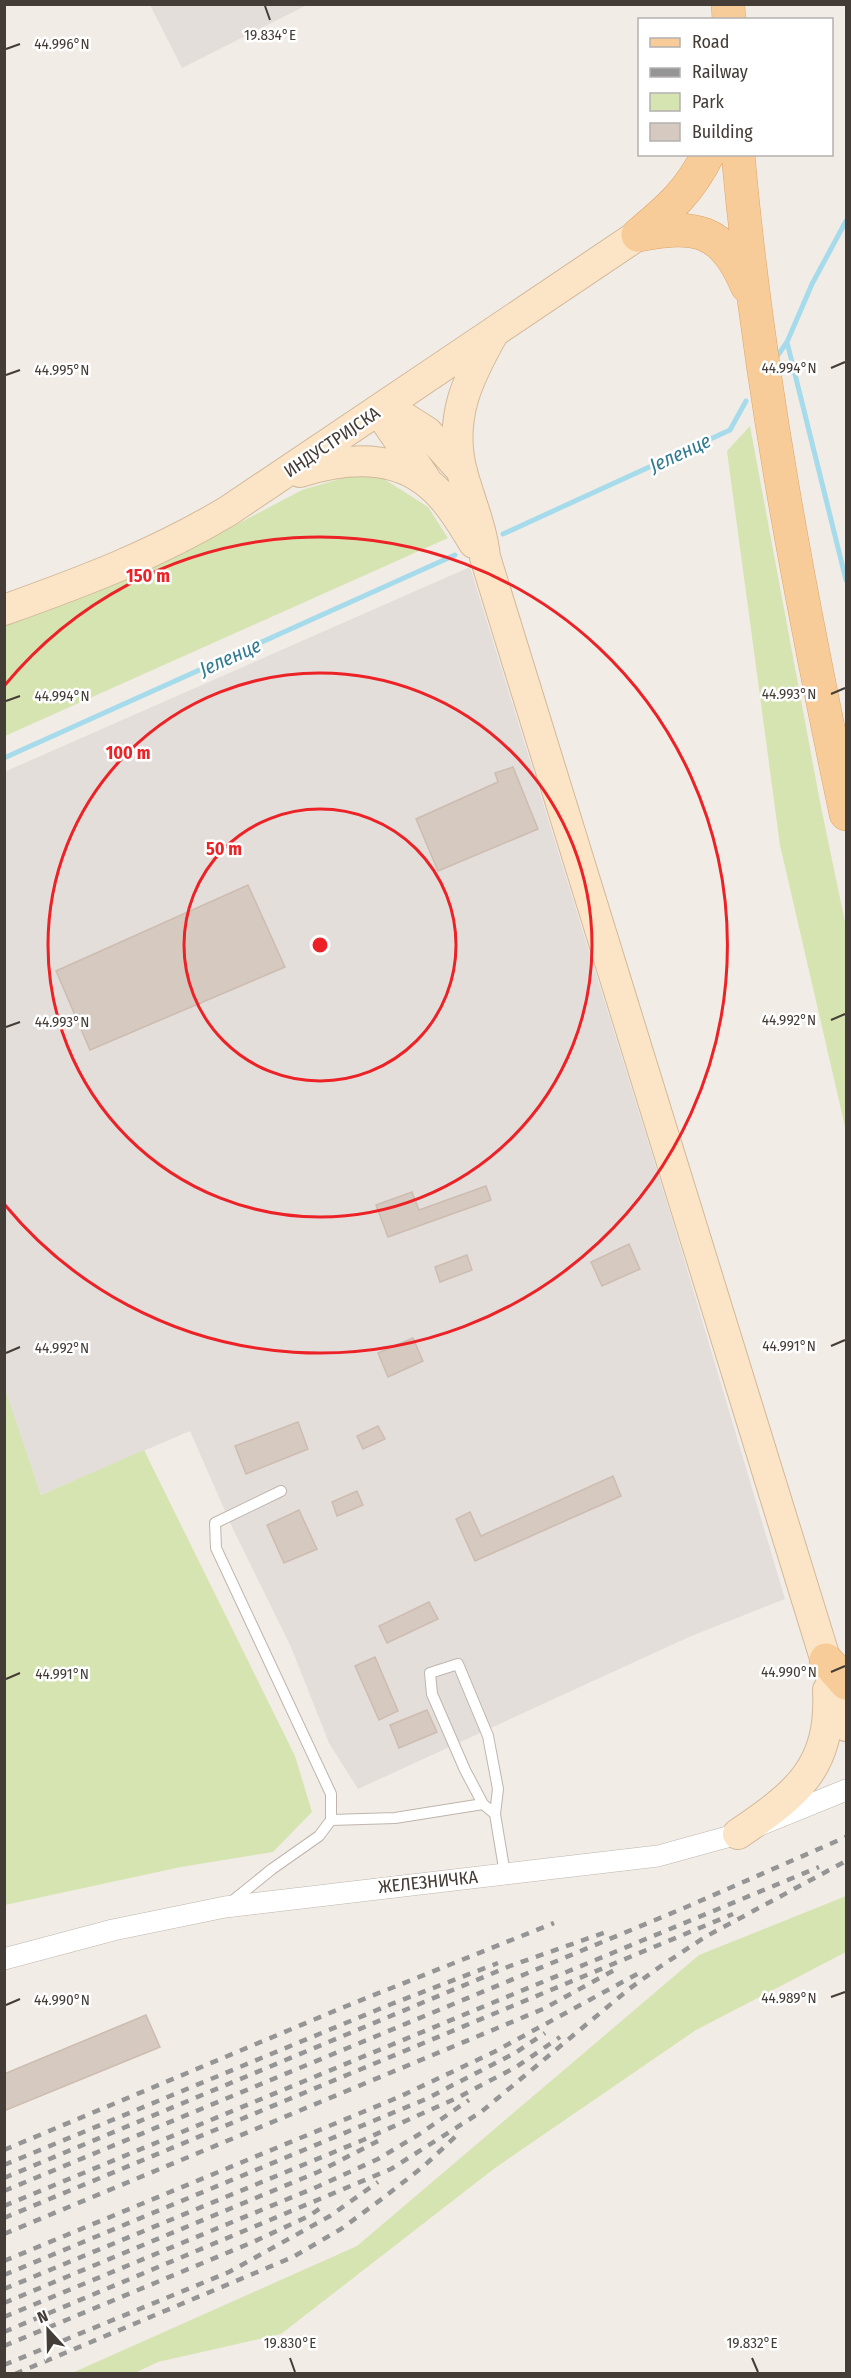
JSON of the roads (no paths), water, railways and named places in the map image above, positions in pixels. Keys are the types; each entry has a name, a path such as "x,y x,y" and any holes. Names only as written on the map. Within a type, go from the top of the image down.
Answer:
{"main road":[{"path":"638,235 673,206 688,188 707,156"},
{"path":"738,156 753,300 789,532 846,814"},
{"path":"638,235 676,229 700,233 711,238 734,259 753,300"},
{"name":"ИНДУСТРИЈСКА","path":"4,610 143,557 200,528 382,409 638,235"},
{"path":"494,332 474,367 462,400 458,434 462,471 483,542 485,557 836,1671 846,1726"},
{"path":"382,409 427,432 462,471"},
{"path":"382,409 427,482 453,510 485,557"},
{"path":"277,479 322,465 360,461 398,467 410,471 427,482"},
{"path":"738,1834 786,1801 812,1768 826,1728 828,1692 836,1671"}],"street":[{"name":"ЖЕЛЕЗНИЧКА","path":"4,1959 113,1930 225,1907 658,1856 738,1834 846,1790"}],"lane":[{"path":"225,1907 272,1869 320,1836 331,1820 331,1794 216,1548 215,1523 281,1491"},
{"path":"495,1814 483,1804 465,1770 432,1694 430,1674 458,1664 488,1736 498,1789 495,1814 505,1874"},
{"path":"331,1820 396,1818 483,1804"}],"waterway":[{"name":"Јеленце","path":"776,358 787,342 812,284 846,221"},
{"path":"787,342 846,580"},
{"name":"Јеленце","path":"503,534 730,430 746,401"},
{"name":"Јеленце","path":"4,758 455,555"}],"railway":[{"path":"4,2191 684,1908 846,1837"},
{"path":"4,2332 391,2169 481,2112 629,1989 661,1966 705,1937 846,1861"},
{"path":"4,2206 819,1867"},
{"path":"4,2218 733,1914"},
{"path":"4,2150 344,2007 554,1923"},
{"path":"4,2178 510,1966 609,1931"},
{"path":"4,2165 389,2005 498,1963"},
{"path":"4,2234 543,2009 618,1968"},
{"path":"4,2261 399,2097 494,2052 639,1973"},
{"path":"4,2275 426,2099 515,2053 545,2033"},
{"path":"4,2289 363,2140 457,2098 516,2067 560,2037"},
{"path":"4,2317 319,2186 378,2159 469,2100"},
{"path":"15,2374 293,2257 341,2229 383,2198 424,2166 457,2135"},
{"path":"4,2303 318,2172 378,2141"},
{"path":"4,2365 229,2272 330,2216 378,2182"},
{"path":"4,2346 253,2242 309,2216 325,2205"}]}
